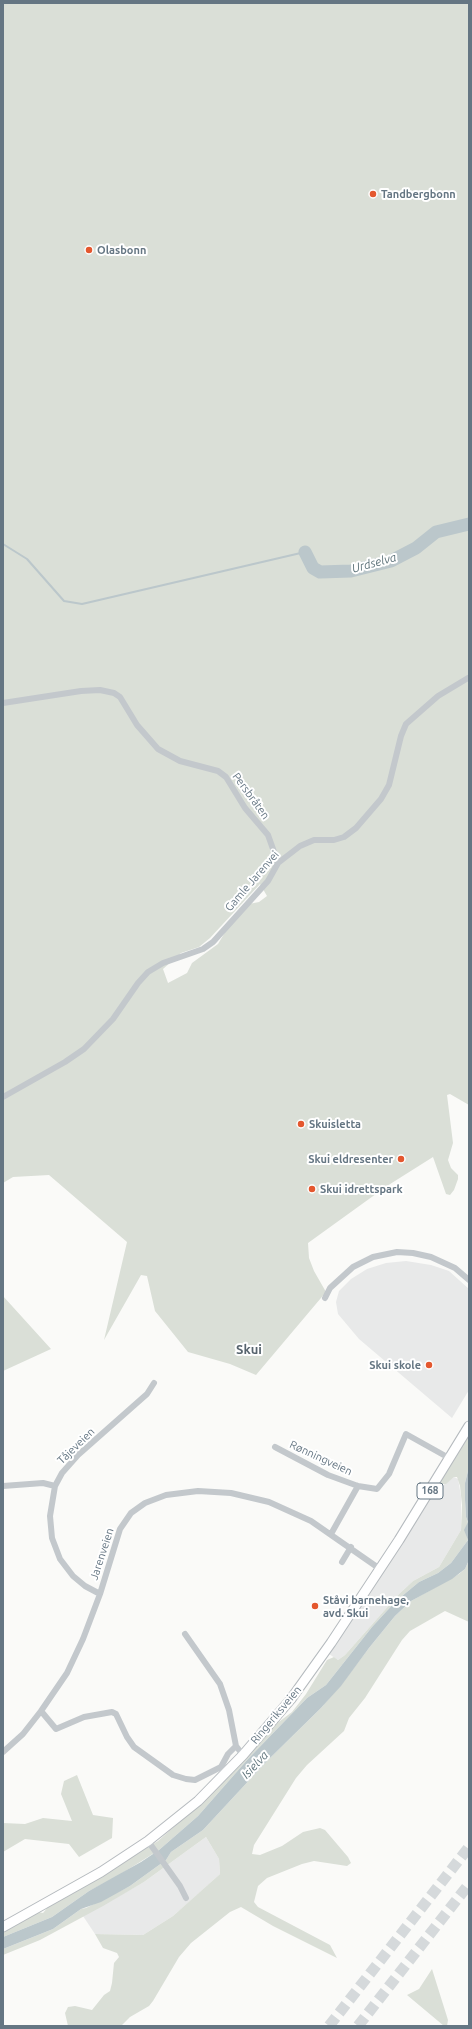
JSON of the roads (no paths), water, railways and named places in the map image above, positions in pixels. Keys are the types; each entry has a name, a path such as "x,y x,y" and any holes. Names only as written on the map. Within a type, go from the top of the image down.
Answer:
{"main road":[{"name":"Ringeriksveien","path":"3,1927 101,1872 148,1841 198,1801 243,1755 281,1712 302,1684 380,1569 469,1426"}],"street":[{"name":"Gamle Jarenvei","path":"3,1097 65,1062 84,1049 113,1020 138,983 148,972 163,963 204,949 213,942 268,881 278,863 300,846 314,840 344,837 356,828 381,799 389,785 401,736 406,724 438,696 468,678"},
{"name":"Persbråten","path":"3,703 81,691 100,690 114,693 120,697 137,725 158,750 180,760 214,769 226,777 245,808 268,835 278,863"},
{"path":"325,1298 330,1288 353,1267 373,1256 397,1252 413,1253 431,1257 455,1268 469,1280"},
{"name":"Tåjeveien","path":"100,1594 85,1586 73,1576 60,1559 52,1538 50,1524 55,1486 62,1472 78,1455 147,1394 154,1383"},
{"name":"Rønningveien","path":"275,1447 328,1475 358,1486 377,1489 389,1474 406,1434 449,1458"},
{"path":"3,1486 43,1483 55,1486"},
{"name":"Rønningveien","path":"331,1534 358,1486"},
{"name":"Jarenveien","path":"3,1752 23,1734 42,1710 67,1673 83,1639 100,1594 120,1529 131,1514 145,1503 166,1495 183,1492 212,1491 246,1496 269,1502 311,1521 380,1569"},
{"path":"342,1562 350,1547"},
{"path":"185,1634 223,1691 236,1746 243,1755"},
{"path":"42,1710 56,1729 84,1717 112,1712 116,1714 127,1737 145,1756 173,1775 186,1780 195,1780 221,1767 228,1754 236,1746"},
{"path":"148,1841 180,1886 186,1898"}],"water":[{"name":"Isielva","path":"469,1467 469,1560 465,1569 452,1579 411,1601 395,1616 341,1686 320,1709 268,1760 203,1830 171,1852 166,1860 130,1886 101,1902 81,1909 53,1929 3,1949 3,1937 52,1917 89,1891 141,1862 159,1850 198,1816 248,1759 307,1698 326,1685 372,1627 396,1601 419,1582 438,1573 451,1563 468,1540 464,1530 468,1522 466,1517 465,1483"}],"waterway":[{"name":"Urdselva","path":"305,552 313,568 320,572 351,571 391,561 416,548 436,532 469,524"},
{"path":"3,544 27,559 64,601 82,604 305,552"}],"tunnel":[{"path":"329,2026 469,1847"},
{"path":"358,2026 469,1884"}],"place":[{"name":"Tandbergbonn","path":"373,194"},
{"name":"Olasbonn","path":"89,250"},
{"name":"Skuisletta","path":"301,1124"},
{"name":"Skui eldresenter","path":"401,1159"},
{"name":"Skui idrettspark","path":"312,1189"},
{"name":"Skui skole","path":"429,1365"},
{"name":"Ståvi barnehage, avd. Skui","path":"315,1606"}],"district":[{"name":"Skui","path":"249,1350"}]}
